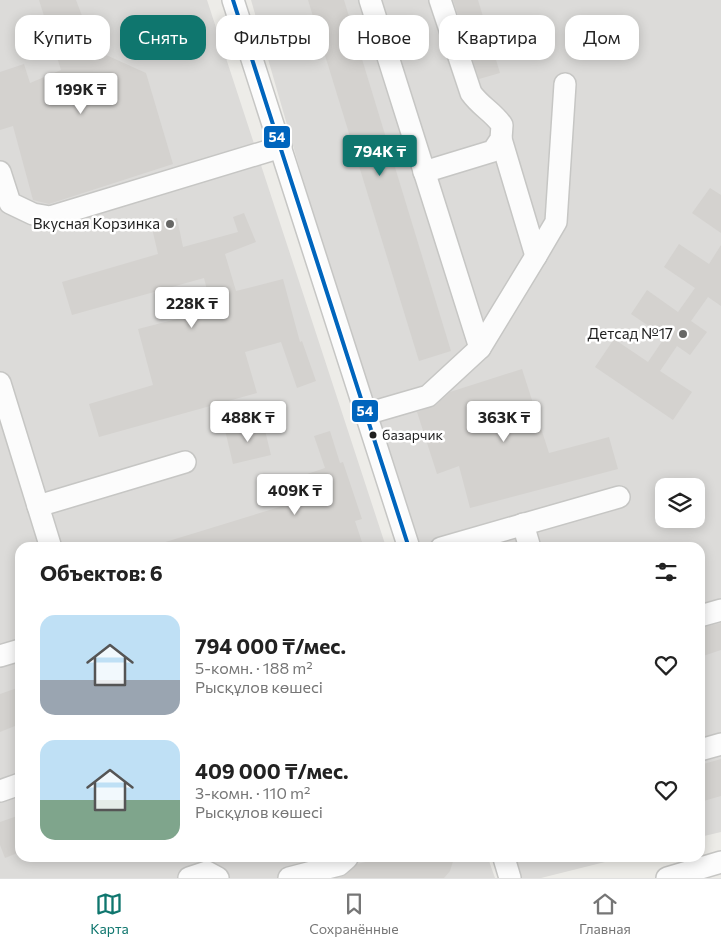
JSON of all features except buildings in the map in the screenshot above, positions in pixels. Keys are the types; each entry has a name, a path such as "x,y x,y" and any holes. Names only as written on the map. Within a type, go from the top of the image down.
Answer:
{"street":[{"path":"233,0 407,542"},
{"path":"370,0 480,348"},
{"path":"440,0 471,93 478,104 495,115 502,125 501,139 536,256"},
{"path":"366,414 428,396 480,348 536,256 556,222 566,84"},
{"path":"424,172 493,151 501,139"},
{"path":"0,172 10,203 33,214 50,217 281,147"},
{"path":"0,384 49,542"},
{"path":"38,506 185,462"},
{"path":"462,542 619,497"},
{"path":"523,524 528,542"},
{"path":"705,615 721,610"},
{"path":"0,656 15,652"},
{"path":"705,749 721,744"},
{"path":"0,791 15,786"},
{"path":"289,878 339,865 342,862"},
{"path":"505,862 510,878"},
{"path":"667,878 721,862"},
{"path":"189,878 207,872 218,878"}],"shaded area":[{"path":"0,0 207,0 216,28 216,60 227,60 384,542 15,542 15,862 489,862 495,878 0,878"},
{"path":"251,0 721,0 721,832 705,836 705,542 408,542 268,60 329,60 329,15 255,15"},
{"path":"503,862 605,862 541,878 508,878"}],"transit line":[{"name":"54","path":"233,0 407,542"}],"place":[{"name":"Вкусная Корзинка","path":"170,224"},
{"name":"Детсад №17","path":"683,334"},
{"name":"базарчик","path":"373,435"}]}
